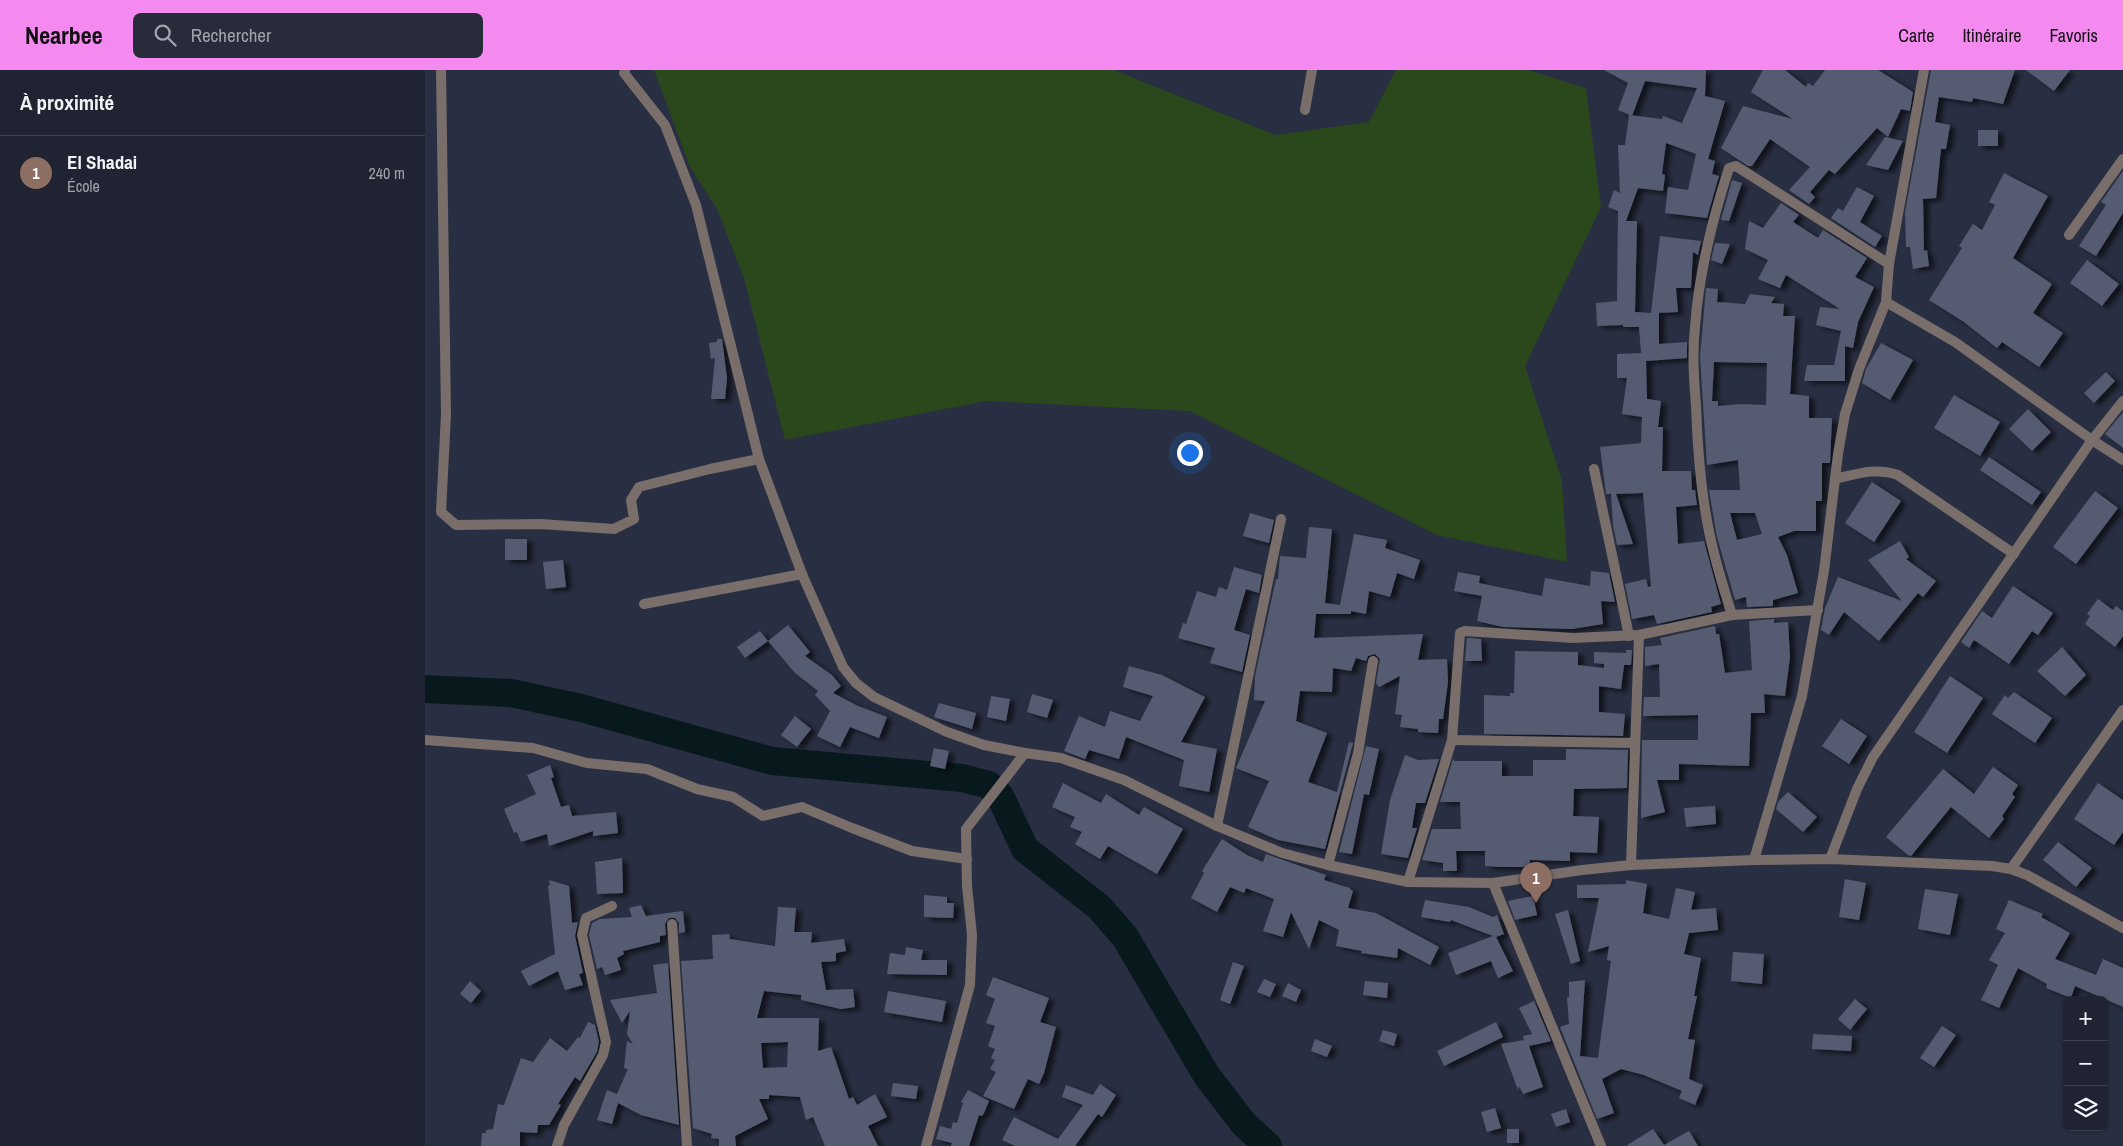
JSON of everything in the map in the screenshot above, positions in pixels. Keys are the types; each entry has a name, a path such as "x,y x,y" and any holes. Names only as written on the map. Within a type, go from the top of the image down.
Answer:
{"street":[{"path":"441,70 446,414 441,512 456,525 540,524 614,529 634,520 631,500 639,487 759,459"},
{"path":"625,70 624,73 665,125 696,205 759,459 802,574 843,666 856,683 874,697 947,732 984,745 1061,758 1124,780 1217,826 1282,853 1408,882 1493,883 1631,865 1753,860 1830,860 1992,866 2011,869 2027,875 2123,928"},
{"path":"1305,110 1312,70"},
{"path":"1753,860 1802,696 1818,610 1845,414 1859,369 1886,302 1889,264 1924,70"},
{"path":"2069,235 2123,159"},
{"path":"1732,615 1714,556 1704,500 1697,439 1694,370 1695,328 1701,273 1713,216 1729,168 1736,166 1889,264"},
{"path":"1886,302 1955,342 2123,460"},
{"path":"1830,860 1857,789 1873,757 2092,440 2123,401"},
{"path":"1594,469 1634,636 1635,743 1631,865"},
{"path":"1835,479 1873,470 1886,470 1898,475 2014,554"},
{"path":"1217,826 1281,520"},
{"path":"643,604 802,574"},
{"path":"1408,882 1452,740 1461,633 1465,631 1573,638 1634,636 1732,615 1818,610"},
{"path":"1328,865 1358,753 1373,661"},
{"path":"2011,869 2123,710"},
{"path":"425,740 533,748 587,763 647,769 697,789 733,797 763,816 802,807 912,851 967,860"},
{"path":"1452,740 1635,743"},
{"path":"926,1146 959,1030 972,970 966,829 1025,753"},
{"path":"1493,883 1601,1146"},
{"path":"557,1146 564,1125 603,1055 606,1042 582,935 586,918 612,906"},
{"path":"672,924 687,1146"}],"green space":[{"path":"654,70 1114,70 1275,135 1369,122 1396,70 1528,70 1586,88 1601,207 1525,366 1562,481 1567,562 1437,535 1190,411 986,401 785,440 744,278 717,209 690,167"}],"building":[{"path":"1604,70 1706,70 1705,96 1725,101 1708,159 1715,161 1712,174 1719,176 1707,218 1665,213 1668,187 1688,190 1696,154 1666,143 1662,174 1665,175 1663,191 1638,188 1626,221 1637,221 1635,312 1651,313 1660,236 1701,241 1698,255 1693,252 1691,288 1676,288 1678,312 1656,313 1659,313 1659,344 1687,342 1687,358 1646,361 1647,399 1661,401 1658,427 1663,427 1662,471 1691,471 1692,490 1695,490 1697,505 1676,507 1678,544 1704,541 1721,604 1711,607 1712,612 1657,624 1654,615 1632,619 1625,584 1646,579 1648,587 1651,586 1643,493 1616,494 1633,544 1617,545 1613,525 1611,494 1606,494 1600,447 1641,443 1642,417 1622,414 1627,378 1617,378 1617,354 1641,353 1639,327 1623,327 1623,325 1597,326 1596,303 1617,301 1618,211 1608,207 1614,190 1620,193 1618,145 1625,145 1630,115 1618,110 1628,83","holes":["1645,81 1697,88 1682,123 1663,116 1662,119 1632,115"]},
{"path":"1763,70 1785,70 1806,87 1808,83 1813,86 1825,70 1878,70 1913,92 1910,111 1901,109 1888,137 1877,128 1835,174 1829,170 1810,192 1815,197 1809,204 1789,190 1810,167 1770,139 1752,166 1748,166 1721,148 1743,106 1793,119 1751,92"},
{"path":"1931,70 2015,70 2003,104 1973,98 1972,102 1939,97 1935,122 1950,125 1946,149 1941,149 1936,198 1923,199 1924,251 1927,250 1929,266 1913,269 1910,247 1906,247 1905,212"},
{"path":"2026,70 2070,70 2054,91"},
{"path":"1978,130 1998,130 1998,146 1978,146"},
{"path":"1885,137 1903,141 1888,170 1866,165"},
{"path":"2123,171 2123,213 2096,256 2079,246 2106,205 2101,202"},
{"path":"2004,173 2048,196 2013,258 2052,284 2033,313 2063,333 2039,367 2002,342 1997,348 1964,322 1929,300 1962,248 1959,246 1973,224 1982,230 1995,205 1989,202"},
{"path":"1732,180 1742,183 1729,221 1721,220"},
{"path":"1857,187 1874,196 1860,222 1882,236 1875,247 1831,218 1838,208 1843,211"},
{"path":"1781,203 1799,215 1793,222 1818,238 1823,230 1867,258 1855,277 1874,287 1858,322 1853,348 1845,346 1845,381 1804,381 1807,365 1834,365 1841,331 1816,325 1820,307 1840,309 1786,275 1780,288 1758,279 1768,260 1745,249 1749,221 1763,228"},
{"path":"1715,243 1730,244 1722,264 1711,260"},
{"path":"2087,260 2119,284 2102,306 2070,283"},
{"path":"1706,288 1718,289 1717,302 1745,304 1750,294 1775,297 1771,303 1784,304 1783,316 1795,316 1790,394 1809,396 1809,418 1832,418 1830,463 1822,463 1822,501 1816,501 1816,531 1794,531 1778,537 1787,555 1798,593 1773,600 1773,606 1747,607 1746,597 1735,600 1717,537 1709,490 1740,490 1738,460 1707,465 1700,357","holes":["1714,362 1767,363 1766,405 1741,404 1718,406 1718,401 1712,401","1730,513 1755,513 1762,534 1737,540"]},
{"path":"717,339 722,339 727,378 725,399 711,399 715,358 711,359 709,343 717,342"},
{"path":"1881,343 1913,360 1890,400 1862,383 1866,369"},
{"path":"2106,372 2115,381 2094,403 2084,393"},
{"path":"1954,395 2000,422 1980,456 1934,428"},
{"path":"2028,409 2051,432 2032,451 2009,429"},
{"path":"2123,412 2123,448 2105,434"},
{"path":"1989,457 2041,492 2032,505 1980,470"},
{"path":"1872,482 1901,501 1874,542 1845,523"},
{"path":"2095,491 2118,508 2076,564 2053,547"},
{"path":"1250,513 1274,520 1269,543 1243,536"},
{"path":"1309,527 1332,529 1325,603 1340,605 1354,534 1387,540 1385,548 1420,560 1414,579 1397,573 1390,597 1369,591 1366,614 1351,611 1351,614 1316,614 1314,638 1423,634 1418,660 1447,659 1448,682 1443,719 1439,719 1438,733 1418,732 1418,729 1400,727 1402,715 1395,714 1400,676 1379,687 1376,683 1380,659 1375,654 1368,656 1366,661 1356,658 1351,671 1333,668 1332,692 1300,691 1296,721 1327,733 1308,782 1337,792 1349,742 1353,743 1325,849 1278,840 1248,827 1269,781 1236,768 1265,701 1254,700 1255,676 1276,579 1278,579 1280,556 1306,558"},
{"path":"505,539 527,539 527,560 505,560"},
{"path":"1900,541 1909,557 1906,559 1936,581 1923,597 1918,593 1879,641 1844,612 1829,635 1821,630 1825,608 1838,577 1902,601 1868,560"},
{"path":"563,560 566,587 546,589 543,562"},
{"path":"1234,567 1262,575 1259,593 1246,589 1234,630 1250,635 1242,672 1210,663 1215,648 1178,638 1183,623 1186,624 1197,591 1216,597 1219,587 1227,590"},
{"path":"1591,571 1609,573 1615,602 1601,601 1603,624 1572,629 1503,627 1477,621 1482,596 1454,591 1458,572 1480,576 1479,583 1542,596 1545,578 1590,586"},
{"path":"2013,586 2053,613 2038,635 2032,631 2009,664 1974,640 1969,648 1961,642 1982,611 1992,618"},
{"path":"2098,599 2113,610 2116,606 2123,611 2123,636 2115,647 2085,624 2090,616 2087,614"},
{"path":"1774,619 1774,623 1788,622 1790,657 1785,696 1764,694 1765,713 1751,713 1749,766 1679,764 1679,780 1657,780 1665,812 1641,818 1642,740 1698,740 1698,715 1643,716 1644,697 1660,697 1659,664 1645,666 1645,647 1662,645 1660,638 1715,626 1716,634 1719,634 1725,673 1752,670 1749,621"},
{"path":"788,625 810,652 805,656 832,675 841,686 833,693 858,706 887,717 879,738 850,727 840,747 817,736 830,711 815,695 818,691 795,673 768,641"},
{"path":"760,631 768,641 745,658 737,647"},
{"path":"1467,638 1481,639 1482,661 1465,661"},
{"path":"2062,647 2086,675 2065,696 2037,671"},
{"path":"1626,650 1632,650 1631,665 1624,665 1621,689 1599,686 1599,712 1625,714 1623,736 1484,734 1484,695 1510,696 1510,693 1514,693 1515,651 1578,652 1578,665 1604,668 1604,664 1594,663 1594,652 1626,653"},
{"path":"1129,666 1162,675 1205,697 1181,742 1217,749 1209,792 1179,786 1184,760 1126,737 1119,759 1089,750 1085,759 1064,751 1079,716 1105,727 1110,711 1140,721 1153,696 1123,687"},
{"path":"1950,676 1983,698 1947,753 1914,732"},
{"path":"2014,692 2052,718 2035,743 1992,714 2005,695 2008,698"},
{"path":"1032,694 1053,700 1047,718 1027,712"},
{"path":"991,696 1010,699 1006,721 987,717"},
{"path":"939,703 976,713 972,729 934,717"},
{"path":"795,716 811,729 797,747 781,735"},
{"path":"1841,719 1867,736 1849,764 1822,746"},
{"path":"1366,746 1379,749 1369,795 1364,794 1352,854 1339,852"},
{"path":"934,748 949,751 945,769 930,766"},
{"path":"1566,749 1628,750 1627,788 1574,789 1573,816 1599,817 1597,853 1570,852 1570,861 1530,860 1530,867 1501,867 1485,866 1485,851 1456,851 1457,871 1443,871 1443,863 1422,860 1432,829 1461,829 1460,802 1440,802 1453,759 1455,761 1502,761 1502,776 1533,776 1533,760 1566,760"},
{"path":"1405,755 1418,760 1439,759 1425,803 1416,803 1412,828 1417,828 1408,858 1381,854 1390,800"},
{"path":"550,765 554,777 551,778 561,807 569,805 572,816 616,812 618,833 593,836 593,831 549,846 547,834 521,842 517,832 514,833 504,809 536,794 527,775"},
{"path":"1993,767 2018,785 2012,794 2015,797 2002,816 2004,819 1989,838 1951,807 1911,856 1886,837 1943,769 1974,794"},
{"path":"1063,783 1101,803 1106,794 1139,815 1144,807 1183,829 1157,874 1108,846 1100,859 1075,844 1082,832 1070,827 1075,817 1052,807"},
{"path":"2098,783 2123,800 2123,832 2114,845 2074,819"},
{"path":"1788,792 1817,817 1803,832 1776,809 1778,802"},
{"path":"1715,806 1716,824 1686,827 1684,808"},
{"path":"1222,839 1247,855 1263,862 1266,854 1326,875 1324,880 1350,888 1353,891 1348,908 1376,913 1439,947 1430,965 1398,948 1397,958 1361,953 1362,951 1336,946 1339,930 1319,920 1309,949 1291,912 1283,937 1263,931 1274,899 1246,888 1244,893 1230,887 1217,912 1191,898 1204,873 1202,871"},
{"path":"2058,842 2092,868 2076,887 2043,860"},
{"path":"622,858 623,893 597,894 595,862"},
{"path":"1845,879 1866,883 1859,920 1839,917"},
{"path":"549,880 569,886 572,923 578,922 575,936 583,973 579,974 583,985 565,990 558,971 529,986 521,971 555,954"},
{"path":"1626,880 1647,884 1643,913 1669,919 1676,888 1695,892 1691,910 1716,908 1718,930 1689,933 1684,954 1701,958 1694,996 1697,996 1688,1039 1695,1040 1689,1079 1703,1085 1695,1105 1679,1098 1682,1091 1644,1075 1621,1069 1602,1079 1614,1113 1597,1119 1560,1027 1569,1024 1567,997 1569,997 1569,982 1585,980 1580,1056 1598,1058 1611,961 1607,960 1609,946 1588,952 1599,898 1577,898 1577,885 1626,884"},
{"path":"1925,889 1958,894 1950,935 1918,929"},
{"path":"924,895 947,897 947,903 954,903 953,918 924,917"},
{"path":"1533,896 1537,915 1515,920 1508,901"},
{"path":"1425,900 1469,907 1493,917 1497,915 1504,934 1496,937 1513,971 1498,978 1491,961 1456,975 1448,953 1493,936 1451,920 1450,922 1421,917"},
{"path":"2009,900 2043,914 2041,917 2070,933 2055,959 2096,975 2103,959 2123,968 2123,1007 2108,1000 2108,996 2098,996 2075,986 2072,996 2066,996 2046,988 2047,984 2018,968 1999,1008 1981,1000 1998,965 1989,960 2005,933 1996,929"},
{"path":"641,905 646,916 683,911 685,932 679,933 679,923 675,918 669,918 665,924 666,935 660,936 660,942 623,951 624,954 617,958 621,970 605,975 602,967 597,969 589,935 592,923 600,919 632,917 629,908"},
{"path":"778,907 796,908 794,932 812,932 811,943 844,939 846,951 836,953 836,961 821,962 826,990 853,989 855,1007 841,1009 801,1000 801,995 764,991 757,1018 819,1018 818,1051 831,1047 849,1099 853,1097 857,1105 875,1094 887,1117 868,1126 878,1146 825,1146 813,1117 806,1120 800,1097 769,1095 769,1099 759,1099 768,1119 735,1136 736,1146 719,1146 719,1139 711,1138 712,1134 693,1128 681,961 713,959 712,935 729,934 730,939 775,946","holes":["788,1042 787,1067 763,1068 761,1043"]},
{"path":"1568,910 1580,961 1571,964 1555,914"},
{"path":"906,947 923,950 921,960 947,960 947,975 887,974 890,953 905,955"},
{"path":"1733,952 1764,954 1762,984 1731,981"},
{"path":"1233,962 1244,966 1230,1004 1220,1000"},
{"path":"668,963 679,1125 641,1115 618,1103 612,1124 597,1120 607,1090 617,1094 628,1069 624,1068 627,1041 633,1044 627,1034 630,1011 622,1023 610,1000 657,993 653,965"},
{"path":"993,977 1049,998 1040,1022 1056,1027 1044,1073 1039,1084 1028,1079 1014,1109 983,1096 996,1072 990,1069 995,1060 991,1058 995,1049 988,1046 995,1026 986,1023 995,999 986,995"},
{"path":"1264,979 1276,984 1270,997 1257,992"},
{"path":"470,981 481,991 471,1003 460,994"},
{"path":"1365,981 1388,983 1387,998 1363,995"},
{"path":"1288,983 1301,990 1296,1002 1282,996"},
{"path":"888,991 946,1001 942,1022 884,1012"},
{"path":"1855,999 1867,1009 1850,1030 1838,1019"},
{"path":"1534,1001 1551,1041 1529,1046 1543,1087 1523,1094 1519,1086 1518,1090 1501,1044 1524,1040 1523,1036 1532,1034 1519,1008"},
{"path":"588,1022 595,1025 599,1042 597,1052 580,1081 575,1077 558,1104 561,1105 549,1125 538,1125 537,1133 520,1132 520,1146 481,1146 482,1133 493,1129 498,1104 504,1105 521,1058 533,1062 550,1038 567,1051 578,1037 580,1038"},
{"path":"1496,1022 1503,1037 1444,1066 1437,1051"},
{"path":"1942,1026 1956,1035 1934,1067 1920,1058"},
{"path":"1383,1030 1397,1034 1394,1046 1379,1041"},
{"path":"1813,1034 1852,1036 1851,1051 1812,1049"},
{"path":"1315,1039 1332,1046 1327,1057 1311,1051"},
{"path":"893,1083 918,1086 916,1099 891,1096"},
{"path":"1100,1084 1116,1095 1102,1117 1098,1114 1075,1146 1015,1146 1002,1140 1014,1117 1058,1139 1083,1105 1062,1097 1066,1085 1093,1095"},
{"path":"968,1090 989,1101 982,1116 979,1115 969,1146 951,1146 952,1143 936,1139 940,1126 951,1129 953,1122 957,1123 963,1103 961,1102"},
{"path":"1495,1108 1501,1128 1487,1132 1481,1112"},
{"path":"1566,1109 1570,1122 1556,1127 1551,1114"},
{"path":"1507,1129 1519,1129 1519,1143 1507,1143"},
{"path":"1653,1129 1664,1145 1689,1131 1698,1146 1626,1146"}],"waterway":[{"path":"425,689 511,693 581,708 772,761 962,778 989,785 1000,796 1025,849 1099,907 1125,937 1207,1076 1244,1124 1268,1146"}],"place":[{"name":"El Shadai","path":"1536,903"}]}
